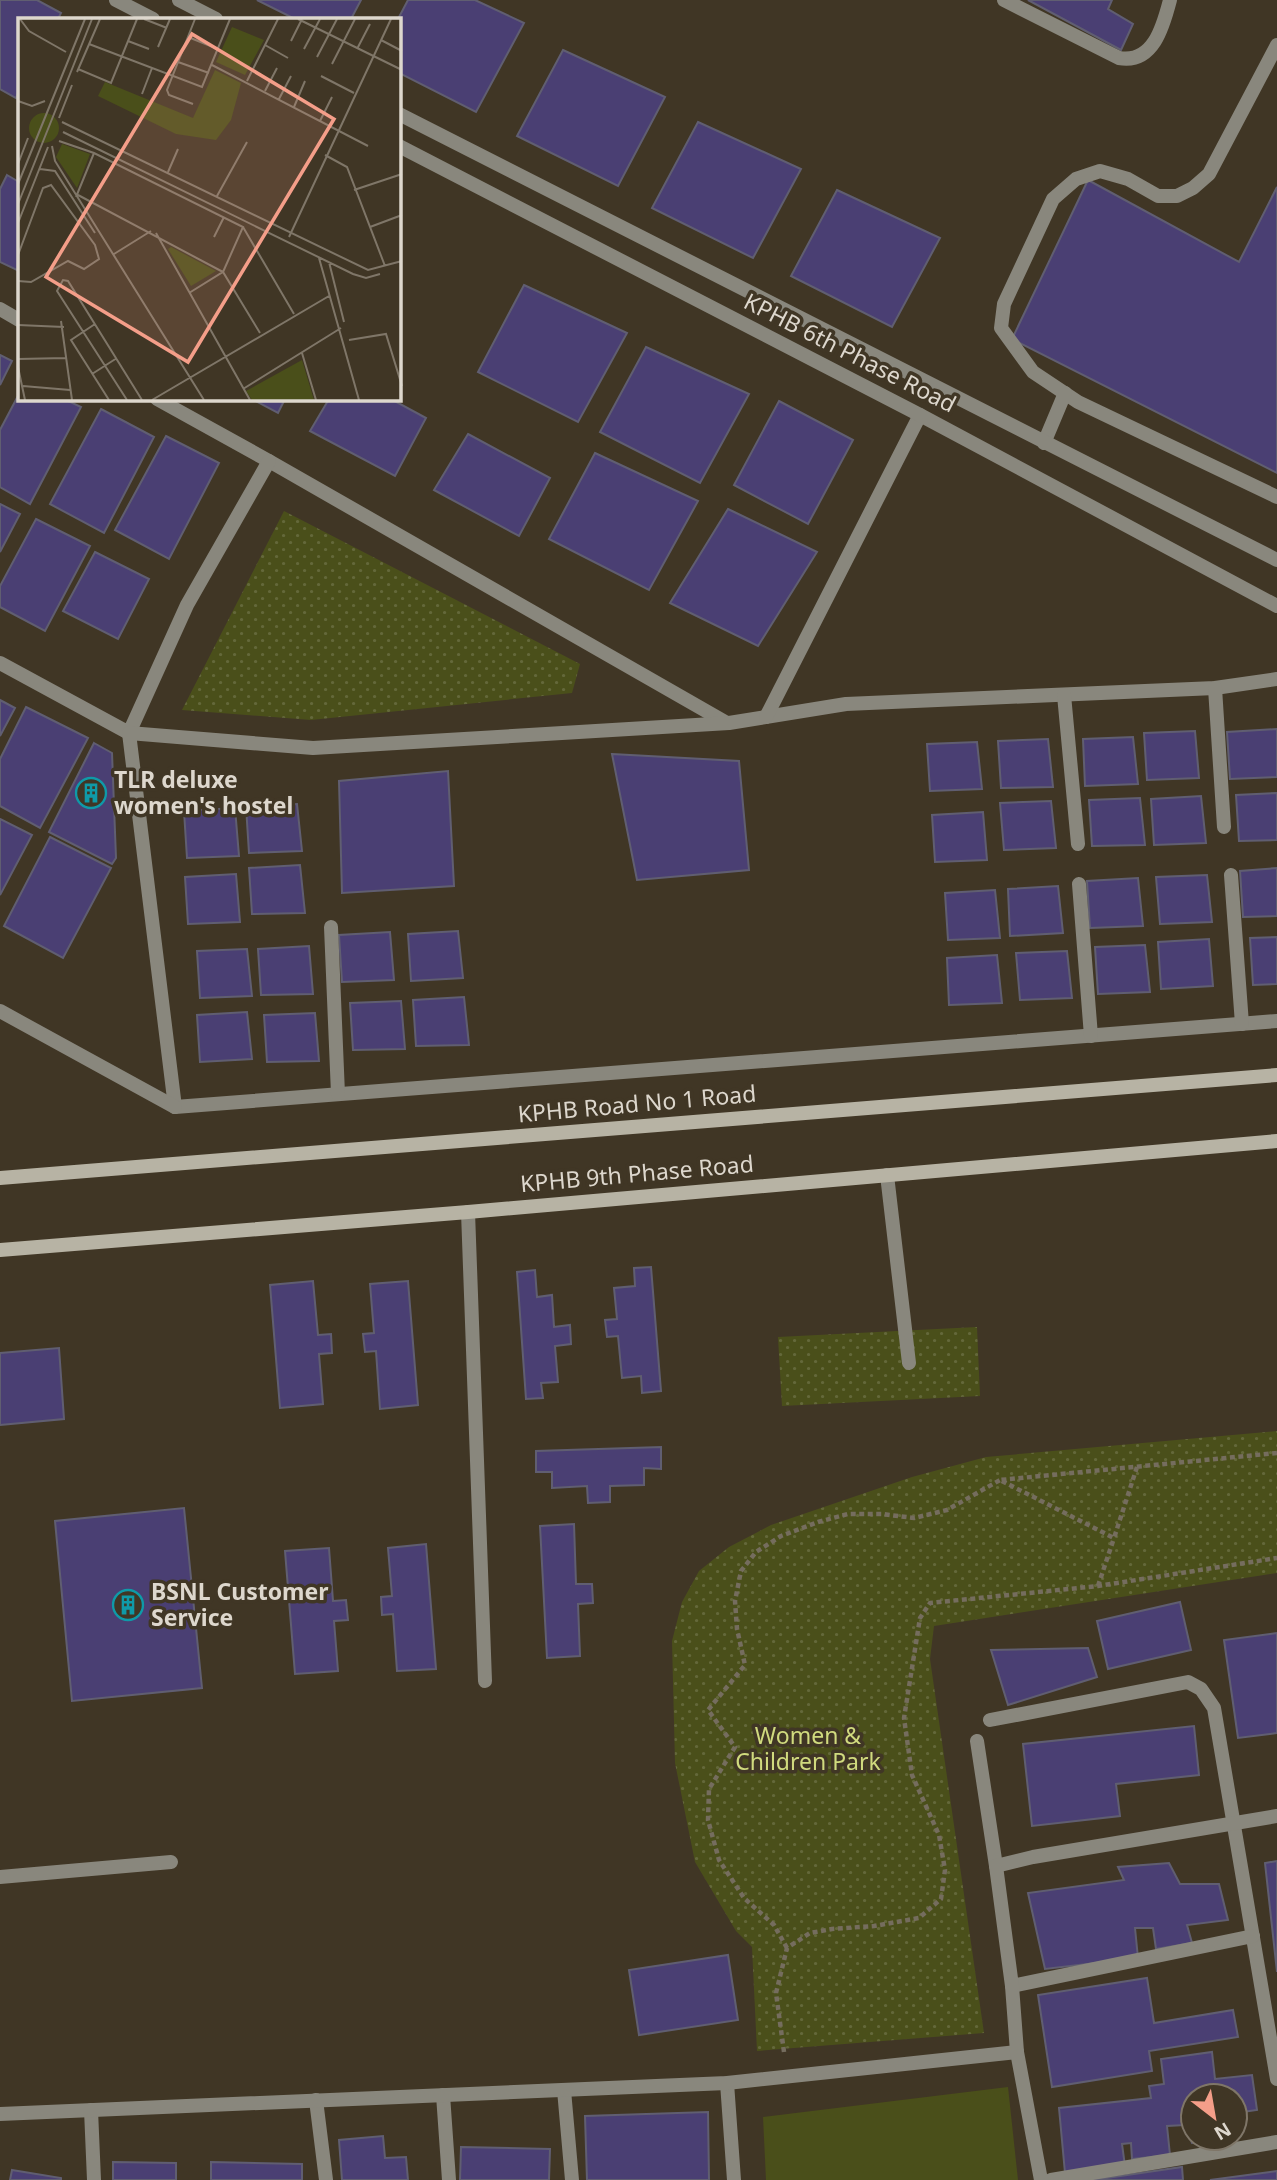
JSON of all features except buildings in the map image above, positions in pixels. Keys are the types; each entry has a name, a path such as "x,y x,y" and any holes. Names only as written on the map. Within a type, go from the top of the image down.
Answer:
{"main road":[{"name":"KPHB Road No 1 Road","path":"0,1178 1277,1075"},
{"name":"KPHB 9th Phase Road","path":"0,1250 1277,1141"}],"street":[{"path":"116,0 151,18"},
{"path":"179,0 214,18"},
{"path":"1004,0 1119,58 1128,60 1140,58 1153,43 1164,23 1170,0"},
{"path":"1277,45 1209,174 1193,188 1177,196 1158,196 1128,179 1100,171 1076,179 1053,199 1004,304 1001,328 1033,372 1078,402 1277,497"},
{"name":"KPHB 6th Phase Road","path":"401,115 1277,560"},
{"name":"KPHB 6th Phase Road","path":"401,147 920,415 1277,606"},
{"path":"0,309 18,319"},
{"path":"1044,443 1065,393"},
{"path":"161,401 729,723"},
{"path":"766,717 920,415"},
{"path":"175,1107 129,733 187,605 269,461"},
{"path":"0,663 129,733 313,748 729,723 846,704 1215,688 1277,679"},
{"path":"1215,688 1224,827"},
{"path":"1064,695 1078,844"},
{"path":"1231,875 1242,1024"},
{"path":"1079,884 1091,1035"},
{"path":"331,927 338,1094"},
{"path":"0,1010 175,1107 1277,1021"},
{"path":"887,1175 909,1363"},
{"path":"468,1212 485,1681"},
{"path":"990,1720 1188,1682 1201,1689 1214,1708 1277,2079"},
{"path":"978,1741 1012,1986 1017,2052 1041,2180"},
{"path":"996,1866 1033,1857 1277,1816"},
{"path":"0,1877 171,1862"},
{"path":"1012,1986 1253,1936"},
{"path":"0,2114 727,2083 1017,2052"},
{"path":"727,2083 734,2180"},
{"path":"564,2090 572,2180"},
{"path":"443,2095 449,2180"},
{"path":"316,2101 326,2180"},
{"path":"91,2110 94,2180"},
{"path":"1051,2180 1277,2142"}],"path":[{"path":"787,1948 774,1926 744,1898 719,1860 708,1820 709,1789 735,1747 708,1710 745,1665 737,1629 735,1601 741,1571 756,1552 781,1536 848,1514 914,1518 947,1510 1000,1480 1277,1453"},
{"path":"1098,1586 1137,1467"},
{"path":"1000,1480 1114,1538"},
{"path":"786,2077 776,1993 787,1948 810,1933 919,1918 941,1899 945,1870 939,1835 912,1775 904,1718 920,1618 930,1603 1098,1586 1277,1558"}],"green space":[{"path":"284,511 580,664 572,693 311,720 182,710"},
{"path":"977,1327 980,1396 782,1406 778,1337"},
{"name":"Women & Children Park","path":"1277,1431 1277,1573 934,1626 930,1659 984,2033 757,2051 752,1947 736,1931 695,1862 675,1763 672,1641 682,1602 699,1571 729,1547 771,1525 912,1477 986,1457"},
{"path":"1008,2087 1018,2180 766,2180 763,2117"}],"place":[{"name":"TLR deluxe women's hostel","path":"91,793"},
{"name":"BSNL Customer Service","path":"128,1605"}]}
